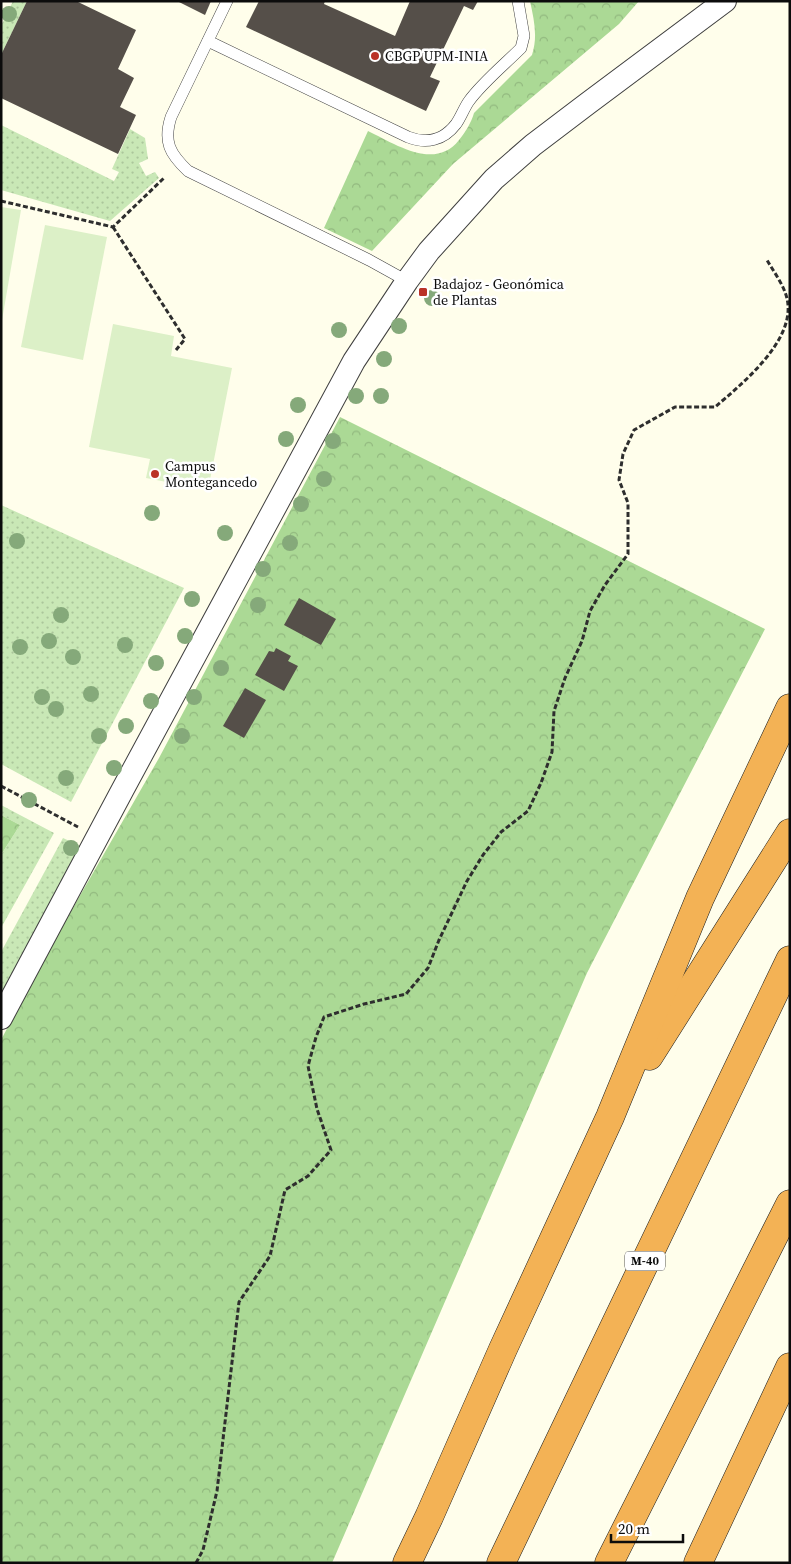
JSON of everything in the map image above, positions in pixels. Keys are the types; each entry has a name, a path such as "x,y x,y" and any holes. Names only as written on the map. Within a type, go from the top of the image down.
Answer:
{"highway":[{"path":"407,1563 429,1518 503,1348 610,1118 700,898 790,708"},
{"path":"610,1118 790,833"},
{"name":"M-40","path":"501,1563 790,960"},
{"path":"608,1563 790,1204"},
{"path":"698,1563 790,1367"}],"street":[{"path":"669,42 699,1"},
{"path":"1,1018 354,361 407,281 429,251 494,179 533,145 726,1"}],"lane":[{"path":"227,1 171,116 167,128 168,143 174,157 188,171 369,260 407,281"},
{"path":"208,41 408,137 426,142 445,135 456,124 469,100 521,48 524,36 518,1"}],"path":[{"path":"113,228 165,177"},
{"path":"1,201 113,228 184,339 176,350"},
{"path":"196,1563 203,1550 217,1492 239,1302 270,1256 285,1190 308,1176 330,1150 317,1109 308,1066 324,1017 364,1004 406,994 428,968 467,881 483,855 501,832 528,811 552,752 554,711 565,678 582,641 590,611 605,585 628,554 628,503 620,480 623,454 634,430 675,407 715,407 746,381 767,356 786,329 788,306 785,291 767,260"},
{"path":"1,786 80,828"}],"green space":[{"path":"13,1 27,1 1,55 1,26"},
{"path":"530,1 639,1 619,24 453,164 372,251 324,228 368,131 402,148 427,154 438,154 449,149 459,140 468,127 474,113 532,55 535,35"},
{"path":"1,125 114,181 119,172 112,169 130,129 145,138 148,159 139,163 146,176 155,172 159,178 110,221 1,190"},
{"path":"1,207 21,210 1,326"},
{"path":"45,225 107,237 83,360 21,347"},
{"path":"113,324 174,336 171,356 232,368 208,490 146,478 150,459 89,447"},
{"path":"340,417 765,629 587,973 332,1563 1,1563 1,1040 43,960 159,758"},
{"path":"1,505 184,588 71,802 1,764"},
{"path":"1,805 54,833 1,928 1,855 20,825 1,815"},
{"path":"1,815 20,825 1,855"},
{"path":"63,838 80,846 1,994 1,952"}],"building":[{"path":"27,1 76,1 136,30 118,69 134,78 120,107 136,115 118,154 1,98 1,55"},
{"path":"177,1 211,1 205,15"},
{"name":"CBGP UPM-INIA","path":"259,1 325,1 324,4 395,36 410,1 478,1 473,10 464,6 430,77 440,81 426,111 246,27"},
{"path":"299,598 336,619 321,645 284,625"},
{"path":"276,648 291,656 288,661 298,666 284,691 255,675 269,651 274,652"},
{"path":"245,688 266,700 244,738 223,726"}],"place":[{"name":"CBGP UPM-INIA","path":"375,56"},
{"name":"Badajoz - Geonómica de Plantas","path":"423,292"},
{"name":"Campus Montegancedo","path":"155,474"}]}
